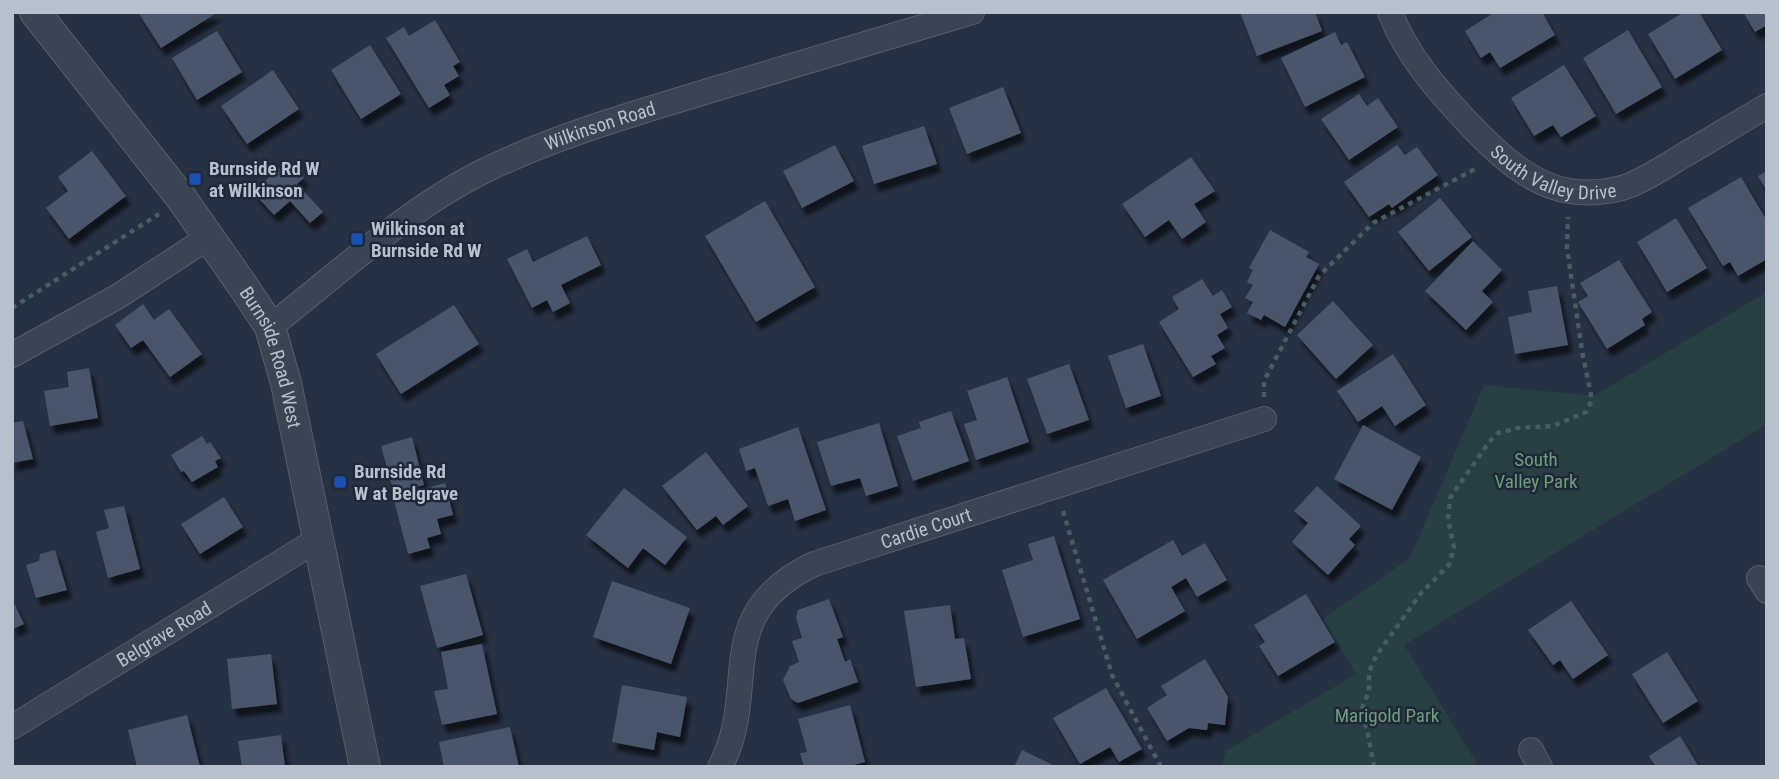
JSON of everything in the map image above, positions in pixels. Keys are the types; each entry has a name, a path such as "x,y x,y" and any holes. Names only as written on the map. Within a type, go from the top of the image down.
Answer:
{"street":[{"name":"Burnside Road West","path":"35,12 182,199 270,327 286,383 365,767"},
{"name":"Wilkinson Road","path":"270,327 395,228 483,171 559,139 649,109 972,12"},
{"name":"South Valley Drive","path":"1390,12 1405,43 1426,74 1497,153 1524,172 1570,191 1599,192 1628,186 1767,106"},
{"path":"12,355 117,297 209,237"},
{"name":"Cardie Court","path":"720,767 732,739 745,640 754,615 770,593 791,576 814,565 1264,419"},
{"name":"Belgrave Road","path":"12,727 317,540"}],"path":[{"path":"1264,419 1264,381 1318,276 1373,223 1480,166 1497,153"},
{"path":"1374,767 1361,711 1369,691 1369,672 1376,656 1421,593 1449,565 1454,548 1448,519 1450,498 1489,442 1499,433 1518,428 1553,426 1586,412 1592,400 1567,248 1570,191"},
{"path":"12,308 130,235 182,199"},
{"path":"1055,486 1112,676 1161,767"}],"green space":[{"name":"South Valley Park","path":"1767,292 1767,424 1404,645 1479,767 1221,767 1226,751 1356,674 1323,619 1410,558 1484,385 1594,396"}],"building":[{"path":"138,12 218,12 161,48"},
{"path":"1240,12 1315,12 1322,31 1257,56"},
{"path":"1495,12 1542,12 1555,35 1500,68 1490,52 1481,58 1465,31"},
{"path":"1684,12 1699,12 1722,50 1675,79 1648,34"},
{"path":"1743,12 1767,12 1767,25 1755,32"},
{"path":"435,20 460,62 453,66 459,76 444,85 450,95 429,108 386,38 404,27 409,36"},
{"path":"1628,30 1662,87 1616,114 1583,58"},
{"path":"217,31 242,72 197,100 172,58"},
{"path":"1335,32 1341,45 1347,42 1365,77 1305,107 1281,58"},
{"path":"370,45 401,94 361,119 331,70"},
{"path":"1564,65 1596,116 1561,137 1553,125 1534,136 1511,98"},
{"path":"273,70 299,109 247,144 221,106"},
{"path":"1003,87 1021,133 967,154 949,108"},
{"path":"1359,94 1367,106 1378,98 1398,127 1349,160 1321,119"},
{"path":"924,126 937,164 874,184 862,146"},
{"path":"835,145 854,181 802,208 783,171"},
{"path":"1397,145 1405,155 1417,147 1438,175 1392,208 1389,204 1369,217 1344,182"},
{"path":"92,151 126,196 69,239 46,208 68,191 58,177"},
{"path":"1191,157 1215,191 1194,204 1206,222 1182,239 1169,220 1145,237 1122,204"},
{"path":"288,160 304,178 297,184 323,212 310,223 290,201 274,215 253,192"},
{"path":"1767,171 1767,191 1758,176"},
{"path":"1741,177 1767,221 1767,259 1738,276 1730,262 1723,266 1688,208"},
{"path":"1440,198 1472,237 1429,271 1398,232"},
{"path":"765,201 815,287 756,322 705,236"},
{"path":"1676,218 1707,268 1667,292 1637,242"},
{"path":"1270,230 1309,252 1306,257 1319,264 1285,327 1264,315 1261,320 1247,313 1253,302 1245,298 1253,285 1247,282 1253,270 1249,268"},
{"path":"587,236 601,265 561,285 570,303 553,312 547,300 532,308 507,259 527,249 533,262"},
{"path":"1473,241 1502,270 1482,291 1493,302 1466,330 1425,291"},
{"path":"1619,260 1652,312 1642,319 1645,325 1607,349 1578,302 1588,296 1580,283"},
{"path":"1202,279 1213,296 1222,290 1232,307 1220,314 1228,328 1217,335 1225,348 1211,356 1216,364 1193,377 1159,322 1179,309 1172,297"},
{"path":"1557,286 1568,345 1515,354 1508,317 1532,312 1528,291"},
{"path":"1333,301 1373,345 1336,379 1297,335"},
{"path":"143,304 154,320 169,309 202,354 170,377 143,340 131,348 115,325"},
{"path":"454,305 479,344 401,394 376,354"},
{"path":"1143,344 1161,396 1126,408 1108,356"},
{"path":"1393,354 1426,405 1395,426 1382,406 1358,422 1337,391"},
{"path":"1069,364 1089,420 1047,434 1027,379"},
{"path":"89,368 98,418 50,426 44,391 69,387 67,372"},
{"path":"1007,377 1029,442 976,460 964,424 977,420 967,391"},
{"path":"951,411 969,461 913,481 897,436 921,428 919,422"},
{"path":"23,421 33,459 12,463 12,423"},
{"path":"879,423 898,486 866,496 860,478 831,486 817,442"},
{"path":"1363,425 1421,457 1392,510 1334,479"},
{"path":"798,427 826,510 795,521 788,499 768,506 755,468 746,471 739,449"},
{"path":"202,436 207,444 210,442 221,458 215,461 218,467 192,482 184,471 181,472 171,455"},
{"path":"412,437 424,485 394,493 381,446"},
{"path":"706,452 748,506 723,525 716,516 697,530 662,486"},
{"path":"445,483 453,515 437,519 441,534 427,538 430,548 408,554 393,497"},
{"path":"1317,486 1361,526 1349,539 1355,545 1328,575 1292,542 1308,523 1294,511"},
{"path":"624,488 687,537 665,565 643,548 628,568 586,535"},
{"path":"224,497 243,527 200,554 181,524"},
{"path":"124,506 140,569 108,578 96,532 109,528 104,510"},
{"path":"1054,536 1080,619 1023,637 1002,570 1033,560 1028,544"},
{"path":"1173,540 1182,556 1205,543 1227,580 1197,597 1186,578 1171,587 1185,611 1137,639 1103,580"},
{"path":"55,550 67,590 36,598 26,565 39,561 40,554"},
{"path":"466,574 483,635 437,648 420,586"},
{"path":"612,581 690,608 671,664 593,637"},
{"path":"1306,594 1335,642 1278,676 1259,646 1265,642 1254,625"},
{"path":"12,599 24,624 12,629"},
{"path":"829,599 843,637 837,639 845,662 850,659 858,682 798,703 791,699 783,680 790,666 799,662 792,641 802,638 796,618 798,610"},
{"path":"1571,601 1608,655 1573,679 1560,660 1553,665 1528,630"},
{"path":"950,605 955,639 964,638 971,679 916,687 904,611"},
{"path":"482,644 497,714 442,725 434,691 448,689 441,652"},
{"path":"1667,652 1698,701 1663,723 1632,674"},
{"path":"271,654 277,704 232,709 227,659"},
{"path":"1205,659 1228,697 1225,725 1208,723 1207,730 1189,728 1167,741 1147,708 1167,695 1161,686"},
{"path":"622,685 687,697 680,737 657,732 654,750 612,742"},
{"path":"1106,688 1142,749 1119,762 1110,747 1080,764 1053,718"},
{"path":"850,705 865,762 846,767 804,767 800,753 807,752 798,719"},
{"path":"187,715 200,767 137,767 128,730"},
{"path":"510,727 519,767 444,767 439,742"},
{"path":"281,735 285,767 242,767 238,741"},
{"path":"1680,736 1699,767 1656,767 1649,756"},
{"path":"1022,750 1057,767 1014,767"}],"place":[{"name":"Burnside Rd W at Wilkinson","path":"195,179"},
{"name":"Wilkinson at Burnside Rd W","path":"357,239"},
{"name":"Burnside Rd W at Belgrave","path":"340,482"}],"park label":[{"name":"Marigold Park","path":"1387,715"}]}
